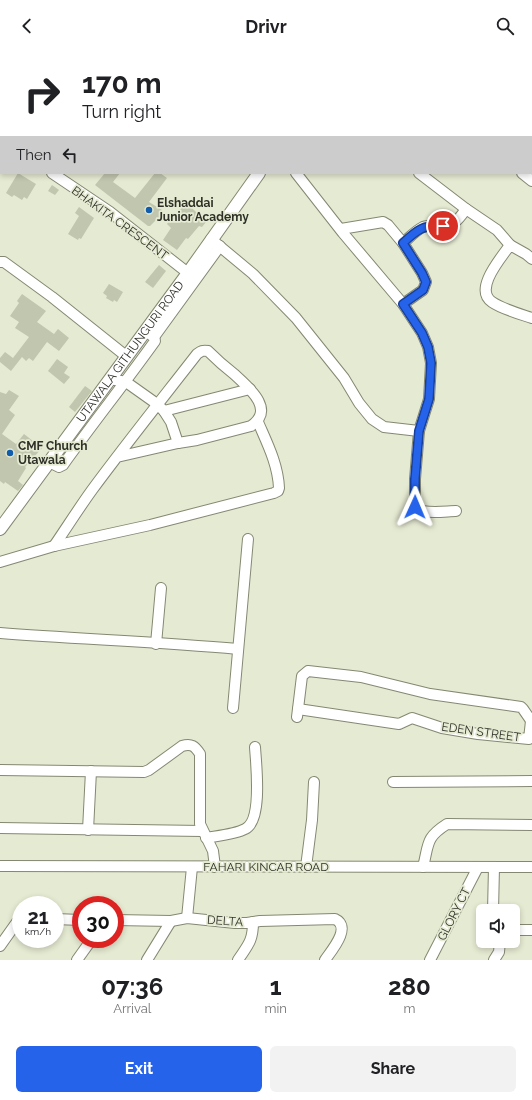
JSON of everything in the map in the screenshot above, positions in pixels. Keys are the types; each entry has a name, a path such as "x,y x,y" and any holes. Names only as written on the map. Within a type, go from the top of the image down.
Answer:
{"street":[{"name":"BHAKITA CRESCENT","path":"53,174 110,212 188,273"},
{"name":"UTAWALA GITHUNGURI ROAD","path":"0,529 126,356 150,334 188,273 216,242 258,174"},
{"path":"297,174 403,304 422,333 428,347 431,363 429,399 419,431 415,479 415,507 418,511 426,512 456,511"},
{"path":"421,174 466,209 497,230 510,245 532,259"},
{"path":"523,174 532,181"},
{"path":"403,243 423,227 448,225 456,221 466,209"},
{"path":"341,229 383,222 388,225 403,243 426,282 423,290 403,304"},
{"path":"49,462 59,467 64,466 92,425 126,382 155,341 150,334 216,242 253,274 296,318 344,378 372,419 384,427 419,431"},
{"path":"510,245 490,272 486,286 487,294 491,301 532,318"},
{"path":"0,262 4,262 52,297 126,356"},
{"path":"54,546 91,491 117,457 161,408 197,354 204,350 208,351 256,395 261,407 261,416 258,422 251,426 197,440 178,442 117,457"},
{"path":"110,379 126,382 161,408 171,422 178,442"},
{"path":"161,408 250,389"},
{"path":"82,417 92,425"},
{"path":"0,562 54,546 157,523 278,491 277,470 258,422"},
{"path":"233,708 248,539"},
{"path":"156,644 161,588"},
{"path":"0,633 238,649"},
{"name":"EDEN STREET","path":"308,670 361,677 430,694 521,707 532,721 529,739 478,734 442,728 412,718 399,724 298,713 302,676 308,670"},
{"path":"0,770 144,772 150,770 182,746 188,744 193,746 200,754 200,824 213,851 215,867"},
{"path":"0,828 204,834 245,829 252,822 258,802 255,747"},
{"path":"88,830 91,771"},
{"path":"393,782 532,781"},
{"path":"306,867 312,820 314,782"},
{"path":"423,867 430,838 435,832 447,824 532,825"},
{"name":"FAHARI KINCAR ROAD","path":"0,866 532,867"},
{"path":"187,918 192,867"},
{"name":"GLORY CT","path":"430,960 478,867"},
{"path":"493,904 494,867"},
{"name":"DELTA","path":"124,920 171,920 187,918 235,923 335,919 341,924 342,929 340,938 325,960"},
{"path":"147,960 171,920"},
{"path":"238,960 251,941 253,934 253,922"},
{"path":"0,946 12,929"},
{"path":"520,930 532,930"},
{"path":"77,960 86,948"},
{"path":"494,960 498,948"},
{"path":"502,948 506,960"}],"building":[{"path":"17,174 36,184 27,199 24,197 22,200 14,195 12,197 6,193"},
{"path":"104,174 119,174 113,182 135,198 154,174 161,174 167,178 149,202 162,210 158,221 156,220 148,226 95,185"},
{"path":"52,185 59,190 55,195 48,191"},
{"path":"185,203 206,222 202,227 199,226 188,239 186,238 177,250 163,240 171,228 167,224"},
{"path":"79,207 94,218 81,239 79,238 78,240 68,234 79,216 75,213"},
{"path":"159,265 166,271 153,288 145,282"},
{"path":"109,284 123,292 117,302 114,300 113,302 106,298 107,296 103,293"},
{"path":"22,294 46,311 37,322 54,334 58,329 69,338 59,351 47,342 33,361 29,358 26,361 22,357 11,371 0,362 0,358 5,352 13,358 29,337 15,328 19,322 10,316 19,303 17,301"},
{"path":"57,359 68,367 64,373 70,377 64,384 48,371"},
{"path":"85,386 92,391 75,412 69,407"},
{"path":"9,390 19,396 9,410 15,415 2,434 16,444 24,434 42,448 25,467 26,468 18,481 23,485 18,491 5,482 4,484 0,481 0,392 6,394"}],"place":[{"name":"Elshaddai Junior Academy","path":"149,210"},
{"name":"CMF Church Utawala","path":"10,453"}],"route":[{"path":"415,507 415,479 419,431 429,399 431,363 428,347 422,333 403,304 423,290 426,282 403,243 423,227 433,225 443,226"}]}
